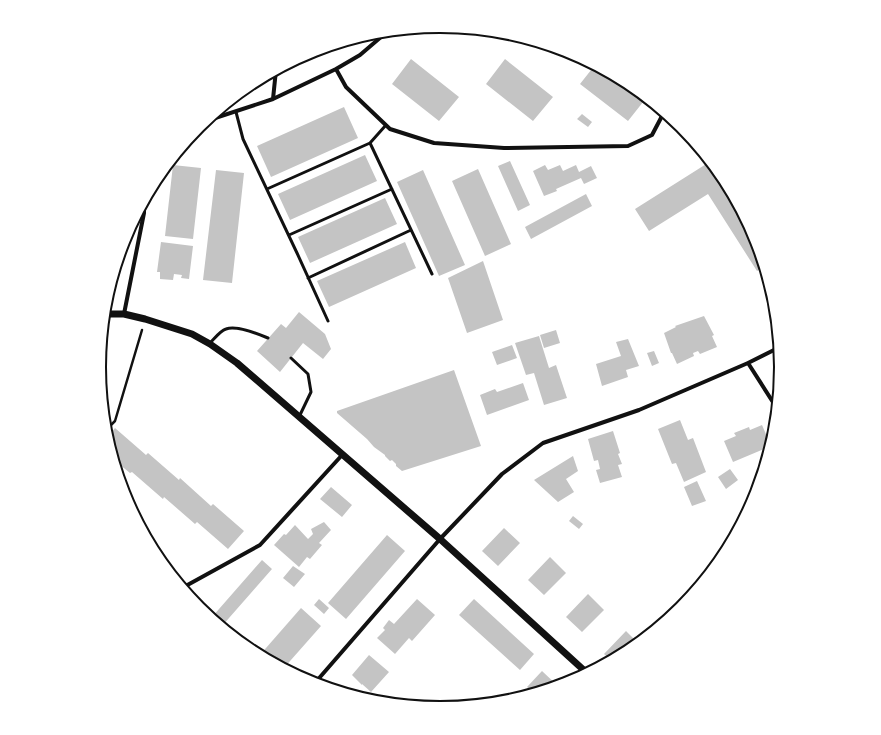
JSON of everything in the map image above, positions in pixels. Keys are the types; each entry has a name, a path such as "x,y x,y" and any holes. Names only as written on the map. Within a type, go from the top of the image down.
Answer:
{"street":[{"path":"219,117 273,99 336,69 360,55 379,38"},
{"path":"336,69 346,87 390,129 434,143 504,148 628,146 652,135 661,116"},
{"path":"273,99 275,77"},
{"path":"124,314 144,213"},
{"path":"110,314 124,314 145,319 192,334 210,344 247,371 440,539 584,670"},
{"path":"318,679 440,539 502,474 543,443 639,410 748,363 774,350"},
{"path":"748,363 773,402"},
{"path":"187,585 260,545 343,454"}],"lane":[{"path":"236,112 243,140 289,235 328,321"},
{"path":"267,189 370,143 386,125"},
{"path":"370,143 432,274"},
{"path":"289,235 392,189"},
{"path":"308,278 411,230"},
{"path":"210,344 218,334 227,328 248,330 268,338"},
{"path":"291,358 308,374 311,392 299,417"}],"path":[{"path":"111,425 115,421 145,319"}],"building":[{"path":"411,59 459,97 439,121 392,84"},
{"path":"505,59 553,97 533,121 486,84"},
{"path":"592,69 626,89 643,102 628,121 580,84"},
{"path":"344,107 358,138 271,177 257,146"},
{"path":"582,114 592,122 588,127 577,119"},
{"path":"365,155 377,181 290,220 278,194"},
{"path":"510,161 530,205 518,211 498,166"},
{"path":"706,164 719,182 741,220 750,239 760,269 757,271 708,194 649,231 635,209"},
{"path":"174,165 201,168 193,239 165,236 173,167"},
{"path":"545,165 548,170 560,165 563,171 576,165 579,172 591,166 597,178 584,184 581,178 544,196 533,171"},
{"path":"478,169 511,244 485,256 452,181"},
{"path":"216,170 244,173 232,283 203,280"},
{"path":"423,170 465,265 439,276 397,182"},
{"path":"586,194 592,206 531,239 525,227"},
{"path":"385,198 397,224 310,263 298,237"},
{"path":"161,242 193,246 189,279 181,278 182,275 174,274 173,280 160,279 160,272 157,272"},
{"path":"405,242 416,268 329,307 317,281"},
{"path":"483,261 503,320 467,333 448,278"},
{"path":"299,312 325,334 331,349 323,359 303,343 280,372 257,351 281,324 286,328"},
{"path":"704,316 714,335 712,336 717,347 700,354 698,351 693,353 694,356 677,364 671,353 664,333 676,327 675,326"},
{"path":"556,330 560,343 544,348 540,335"},
{"path":"539,336 549,368 556,365 567,398 544,405 534,373 526,375 515,343"},
{"path":"628,339 639,366 626,370 628,377 602,386 596,364 621,356 616,342"},
{"path":"512,345 517,358 497,365 492,352"},
{"path":"654,351 659,363 652,366 647,353"},
{"path":"454,370 481,446 402,471 392,460 390,461 337,413 337,411"},
{"path":"523,383 529,400 487,415 480,395 495,389 497,392"},
{"path":"680,420 688,440 693,438 706,472 684,482 676,463 672,464 658,429"},
{"path":"762,425 768,438 765,448 733,462 724,441 736,436 734,433 749,427 750,430"},
{"path":"115,428 146,455 148,453 179,480 180,478 211,506 213,504 244,531 228,549 197,522 195,524 164,497 163,499 132,472 130,473 121,465 112,432"},
{"path":"613,431 620,453 618,454 622,464 618,465 622,477 600,483 596,470 600,469 598,460 594,461 588,439"},
{"path":"573,456 578,471 566,479 574,492 558,502 534,480"},
{"path":"730,469 738,480 726,489 718,477"},
{"path":"697,481 706,501 692,506 684,487"},
{"path":"331,487 352,505 342,517 320,499"},
{"path":"573,516 583,524 579,529 569,521"},
{"path":"324,522 331,530 319,543 322,545 310,559 307,557 299,567 274,545 295,525 308,539 313,534 311,529"},
{"path":"504,528 520,543 498,566 482,551"},
{"path":"387,535 405,551 346,619 328,603"},
{"path":"550,557 566,573 544,595 528,580"},
{"path":"262,560 272,569 225,623 215,614"},
{"path":"293,566 305,574 294,587 283,578"},
{"path":"588,594 604,610 582,632 566,617"},
{"path":"319,599 329,608 324,614 314,605"},
{"path":"417,599 435,615 412,641 409,638 395,654 377,638 385,630 383,628 389,620 394,624"},
{"path":"474,599 534,654 520,670 459,615"},
{"path":"301,608 321,626 287,665 263,651"},
{"path":"626,631 635,640 608,657 604,654"},
{"path":"369,655 389,672 371,692 352,675"},
{"path":"542,671 554,682 530,690 527,687"}]}
